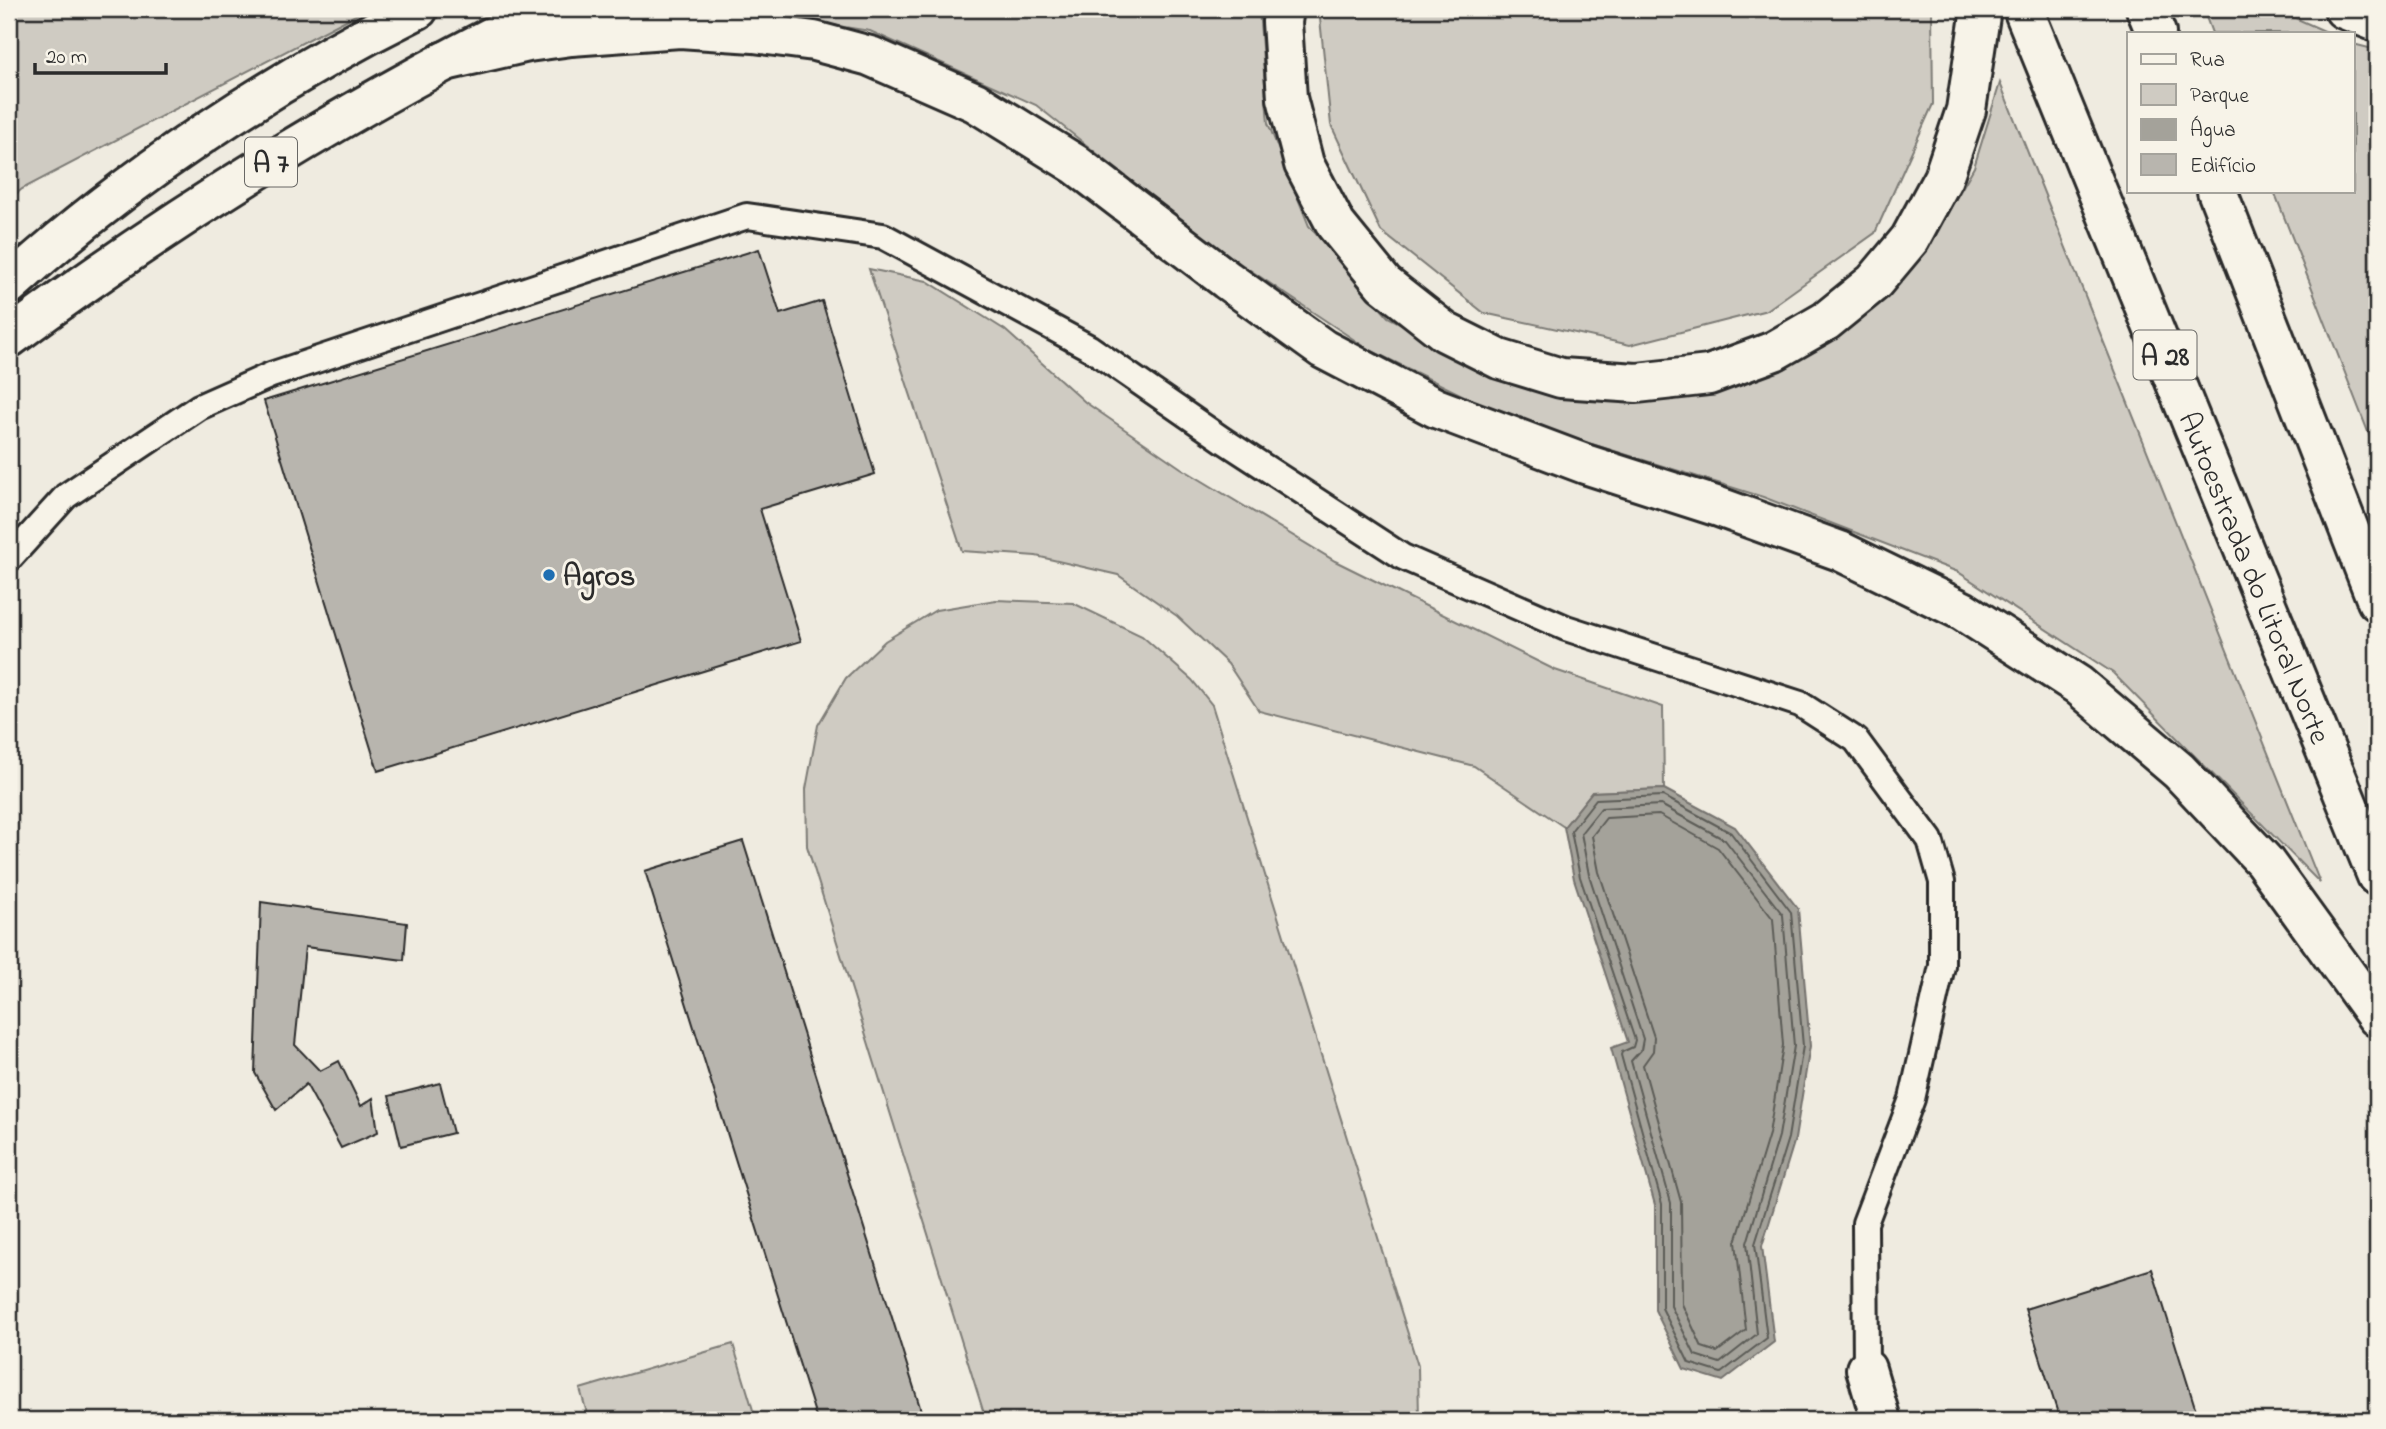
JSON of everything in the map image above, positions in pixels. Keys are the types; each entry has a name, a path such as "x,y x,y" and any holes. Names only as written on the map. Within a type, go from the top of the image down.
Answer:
{"main road":[{"name":"A 7","path":"9,285 77,228 226,119 299,73 418,9"},
{"name":"A 7","path":"9,338 91,279 252,173 363,106 547,9"},
{"path":"1284,9 1282,22 1287,98 1304,164 1336,225 1384,284 1444,331 1499,359 1562,378 1637,383 1709,376 1774,351 1826,321 1874,282 1910,239 1943,178 1966,110 1981,9"},
{"name":"Autoestrada do Litoral Norte","path":"2023,9 2377,876"},
{"path":"2146,9 2156,32"},
{"path":"2344,9 2377,22"},
{"path":"445,61 528,41 571,36 680,28 754,33 814,41 870,56 975,102 1075,164 1323,349 1436,408 1585,464 1719,507 1840,551 1963,611 2066,677 2179,771 2264,861 2377,1017"},
{"path":"2217,192 2377,601"},
{"path":"1866,1369 1881,1420"}],"lane":[{"path":"9,559 66,496 200,407 271,375 747,216 883,236 1090,348 1223,440 1403,557 1566,628 1800,704 1856,740 1930,840 1942,881 1942,967 1912,1099 1865,1223 1866,1369"}],"green space":[{"path":"9,9 367,9 22,189 9,200"},
{"path":"728,9 1259,9 1268,123 1309,226 1388,317 1500,376 1626,399 1750,381 1848,329 1925,253 1974,167 2000,83 2320,883 2113,673 1958,572 1763,497 1511,419 1368,349 1211,244 1036,105 870,31"},
{"path":"1319,9 1932,9 1933,104 1875,233 1767,310 1630,345 1484,313 1381,231 1331,125"},
{"path":"2203,9 2275,9 2327,32 2212,32"},
{"path":"2354,44 2377,50 2377,393 2370,437 2274,192 2354,192"},
{"path":"869,269 927,281 1005,330 1085,402 1181,468 1335,561 1555,670 1663,707 1664,789 1592,792 1564,827 1474,766 1259,711 1228,664 1177,616 1118,575 1036,556 962,551"},
{"path":"996,600 1073,603 1142,636 1192,680 1212,705 1418,1366 1419,1420 986,1420 807,846 806,789 818,725 846,678 885,641 936,610"},
{"path":"733,1344 756,1420 589,1420 580,1389"}],"water":[{"path":"1664,789 1735,827 1798,909 1810,1046 1795,1139 1762,1246 1774,1342 1723,1381 1684,1369 1655,1310 1655,1205 1611,1048 1628,1042 1574,879 1564,827 1592,792"}],"building":[{"name":"Agros","path":"759,249 780,314 822,301 875,474 760,509 801,641 378,771 264,401"},
{"path":"743,841 924,1420 817,1420 645,871"},
{"path":"261,902 407,923 404,960 305,947 295,1045 320,1071 339,1061 361,1106 373,1098 378,1132 341,1148 306,1084 276,1110 255,1073"},
{"path":"440,1083 453,1133 401,1146 389,1096"},
{"path":"2152,1269 2199,1420 2060,1420 2025,1309"}],"place":[{"name":"Agros","path":"549,575"}]}
